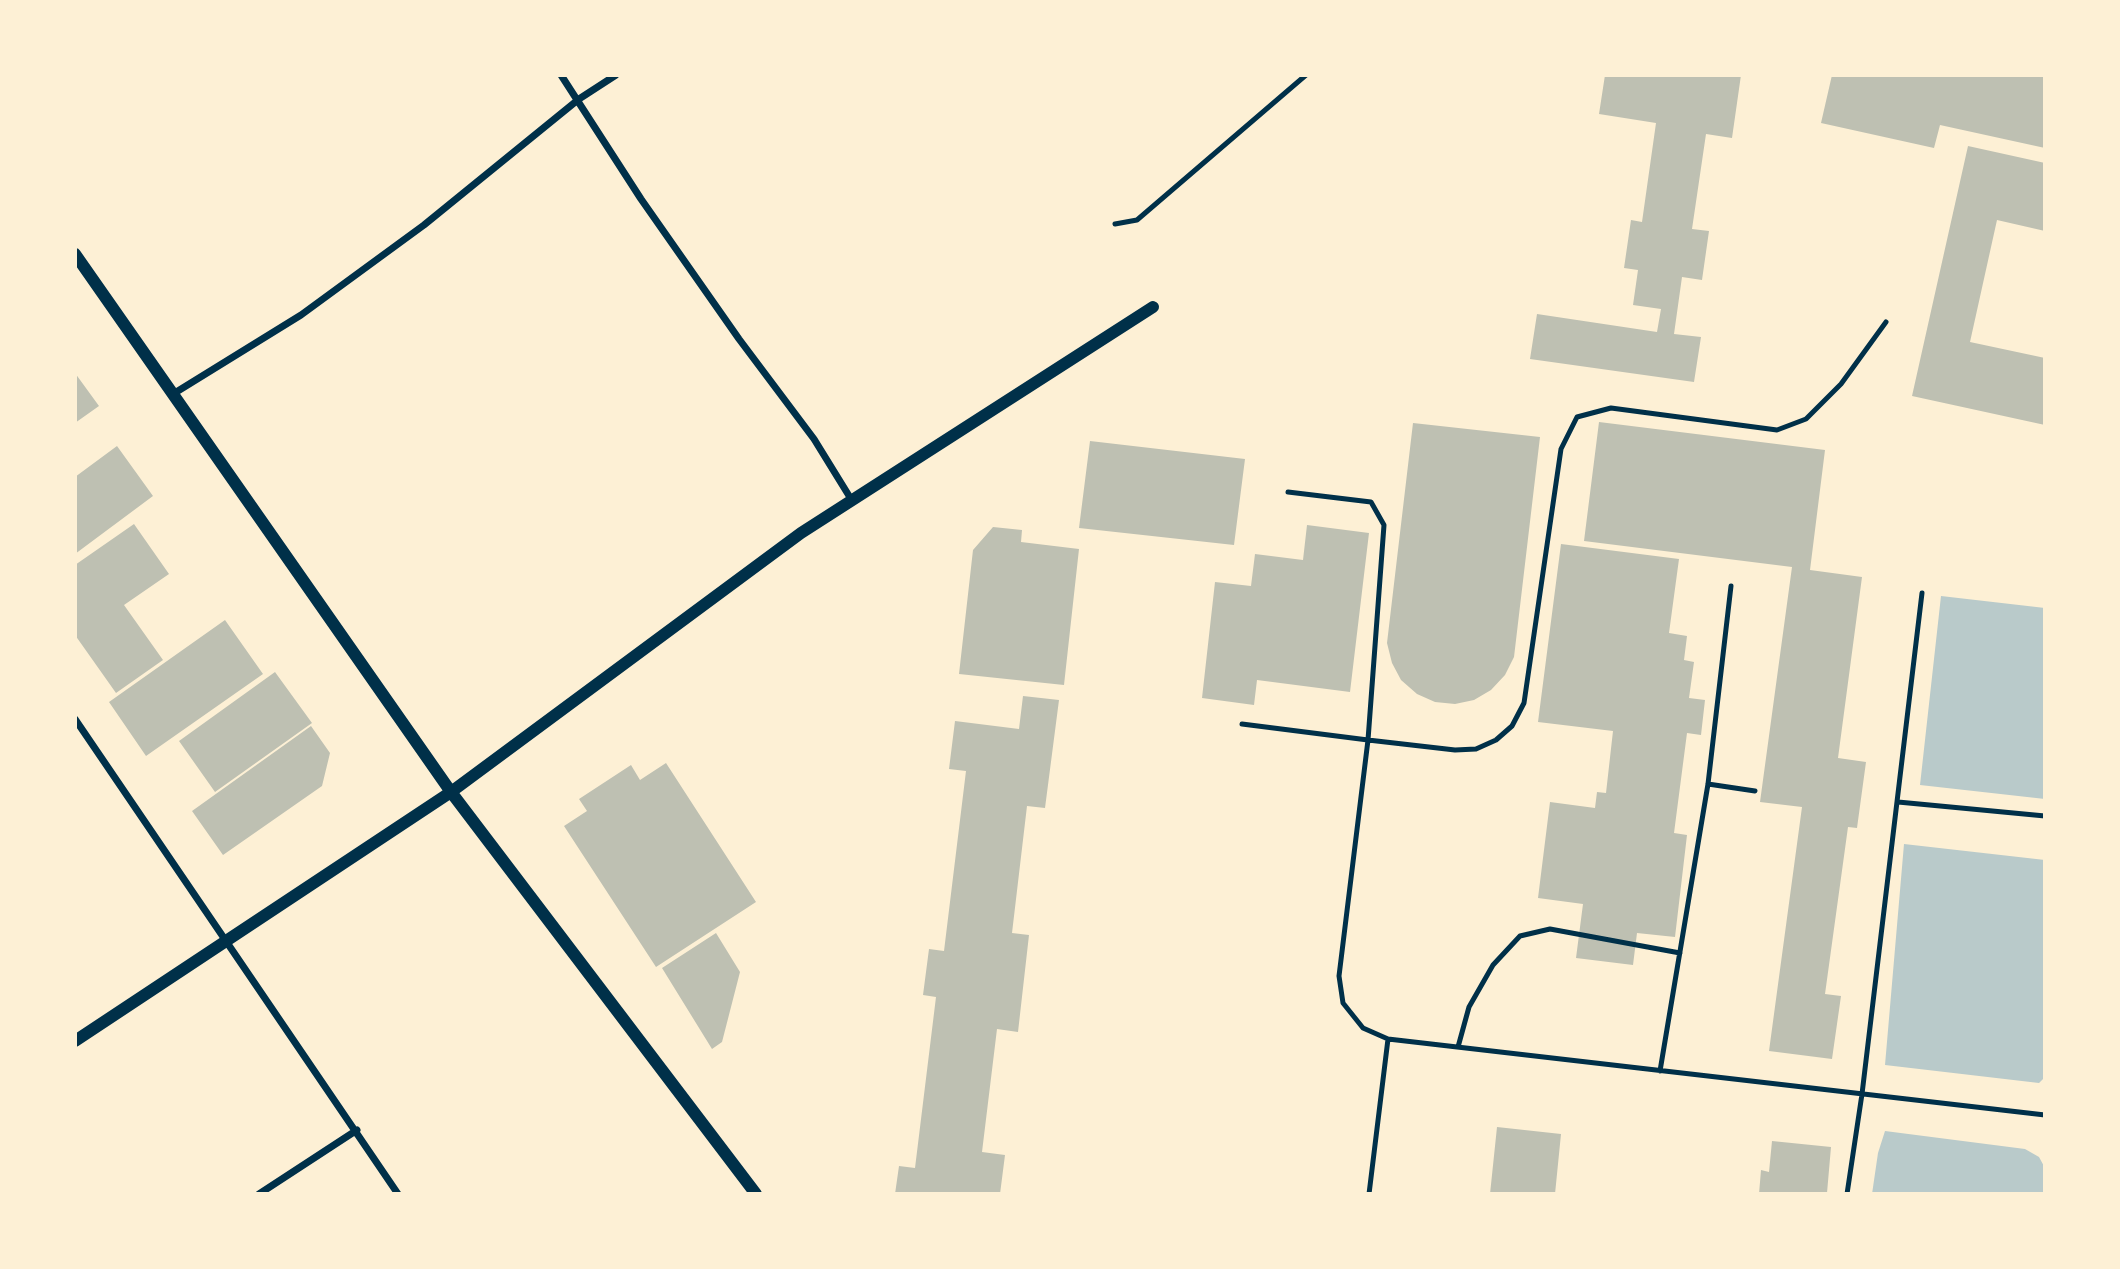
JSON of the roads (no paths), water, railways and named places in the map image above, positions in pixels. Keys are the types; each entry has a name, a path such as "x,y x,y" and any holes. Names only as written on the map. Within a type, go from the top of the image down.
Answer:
{"street":[{"path":"561,75 641,198 739,339 814,439 850,499"},
{"path":"173,394 301,315 424,225 579,99 617,75"},
{"path":"75,254 451,792 756,1194"},
{"path":"75,1041 451,792 850,499 1153,307"},
{"path":"75,719 357,1129 398,1194"},
{"path":"259,1194 357,1129"}],"lane":[{"path":"1115,224 1137,220 1306,75"},
{"path":"1242,724 1455,750 1476,749 1496,740 1512,726 1524,703 1561,449 1577,417 1611,408 1777,430 1806,419 1841,384 1886,322"},
{"path":"1288,492 1371,502 1384,526 1368,740 1339,976 1343,1003 1363,1028 1388,1039 2045,1115"},
{"path":"1660,1071 1708,784 1731,586"},
{"path":"1847,1194 1862,1094 1922,593"},
{"path":"1708,784 1755,790"},
{"path":"1898,802 2045,816"},
{"path":"1458,1047 1469,1007 1493,965 1520,936 1550,929 1680,953"},
{"path":"1369,1194 1388,1039"}]}
